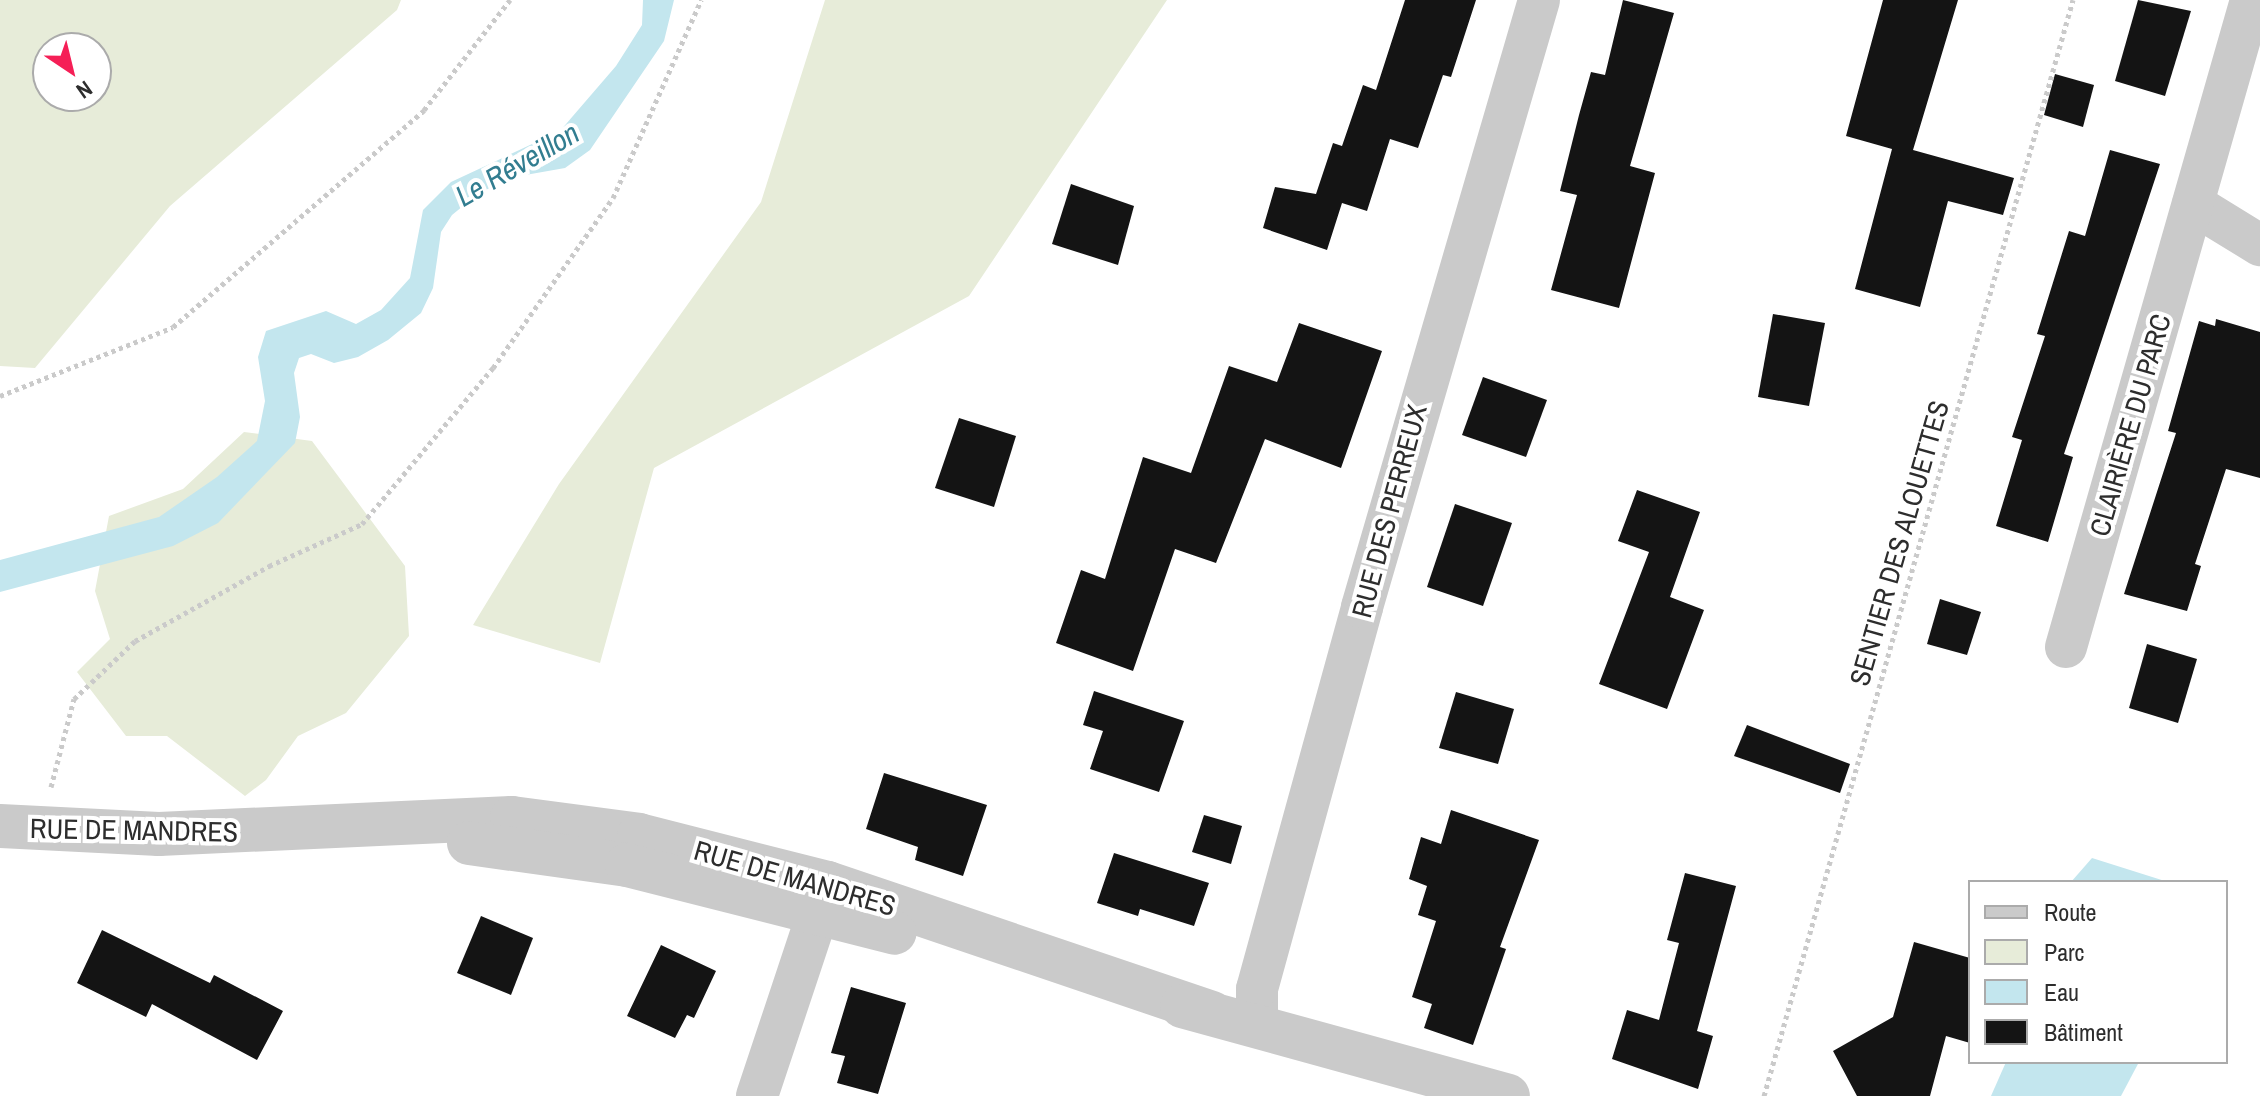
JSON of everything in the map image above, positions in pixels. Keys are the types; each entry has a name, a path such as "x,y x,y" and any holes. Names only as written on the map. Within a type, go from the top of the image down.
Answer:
{"street":[{"name":"RUE DES PERREUX","path":"1257,1026 1257,989 1366,592 1539,0"},
{"name":"CLAIRIÈRE DU PARC","path":"2066,647 2251,0"},
{"path":"2193,204 2260,245"},
{"name":"RUE DE MANDRES","path":"10,828 159,834 364,828 512,818 639,835 824,899 1501,1095"},
{"path":"757,1096 824,899"}],"path":[{"path":"0,396 173,327 424,110 510,0"},
{"path":"50,791 74,699 114,660 135,641 269,566 362,524 493,368 613,198 657,108 701,0"},
{"name":"SENTIER DES ALOUETTES","path":"1764,1096 2073,0"}],"green space":[{"path":"0,0 401,0 397,10 170,206 35,368 0,366"},
{"path":"825,0 1167,0 969,296 654,468 600,663 473,625 559,484 761,202"},
{"path":"244,432 312,441 405,566 409,636 346,713 298,736 266,780 245,796 167,736 126,736 77,672 110,639 95,591 109,516 183,489"}],"water":[{"name":"Le Réveillon","path":"643,0 674,0 664,41 590,150 565,168 514,177 479,193 452,215 441,232 433,288 421,313 388,340 358,357 334,363 311,354 299,358 294,373 300,417 295,443 218,523 173,546 0,592 0,560 159,517 217,477 257,441 265,401 258,357 266,331 326,311 356,324 381,310 410,278 423,210 451,182 560,131 616,66 642,25"},
{"path":"2092,858 2162,880 2073,880"},
{"path":"2005,1064 2138,1064 2121,1096 1991,1096"}],"building":[{"path":"1405,0 1476,0 1451,77 1443,75 1418,148 1390,139 1367,211 1342,203 1327,250 1263,228 1275,187 1316,194 1333,143 1342,146 1363,85 1376,90"},
{"path":"1623,0 1674,13 1630,166 1655,173 1619,308 1551,290 1577,195 1560,191 1591,72 1605,75"},
{"path":"1883,0 1958,0 1913,150 2014,178 2003,215 1948,201 1920,307 1855,289 1892,149 1846,136"},
{"path":"2138,0 2191,11 2165,96 2115,81"},
{"path":"2055,74 2094,85 2083,127 2044,115"},
{"path":"2110,150 2160,164 2064,454 2073,457 2048,542 1996,526 2022,440 2012,437 2045,336 2037,334 2069,231 2085,236"},
{"path":"1071,184 1134,206 1118,265 1052,244"},
{"path":"1773,314 1825,323 1809,406 1758,397"},
{"path":"2216,319 2260,332 2260,478 2226,469 2195,564 2201,566 2187,611 2124,594 2176,433 2168,431 2199,321 2215,326"},
{"path":"1299,323 1382,351 1341,468 1265,439 1216,563 1175,549 1133,671 1056,643 1081,570 1105,579 1143,457 1191,473 1229,366 1277,382"},
{"path":"1483,377 1547,400 1526,457 1462,435"},
{"path":"959,418 1016,436 994,507 935,488"},
{"path":"1637,490 1700,512 1670,597 1704,610 1667,709 1599,684 1649,552 1618,541"},
{"path":"1455,504 1512,523 1483,606 1427,587"},
{"path":"1940,599 1981,612 1967,655 1927,644"},
{"path":"2147,644 2197,659 2178,723 2129,708"},
{"path":"1094,691 1184,721 1159,792 1090,769 1103,731 1083,725"},
{"path":"1456,692 1514,709 1498,764 1439,748"},
{"path":"1747,725 1850,764 1840,793 1734,756"},
{"path":"884,773 987,805 963,876 915,860 918,847 866,829"},
{"path":"1451,810 1539,840 1500,947 1506,949 1473,1045 1424,1028 1432,1004 1412,997 1436,921 1418,915 1427,886 1409,879 1421,837 1441,844"},
{"path":"1204,815 1242,826 1231,864 1192,852"},
{"path":"1114,853 1209,883 1194,926 1140,909 1138,916 1097,903"},
{"path":"1685,873 1736,886 1697,1031 1713,1036 1698,1089 1612,1059 1627,1010 1659,1020 1679,943 1667,940"},
{"path":"481,916 533,938 511,995 457,973"},
{"path":"102,930 210,983 214,975 283,1011 257,1060 152,1004 146,1017 77,983"},
{"path":"1914,942 1968,957 1968,1042 1946,1036 1930,1096 1857,1096 1833,1051 1893,1017"},
{"path":"661,945 716,971 694,1018 687,1015 675,1038 627,1016"},
{"path":"851,987 906,1003 878,1094 837,1083 845,1056 831,1053"}]}
